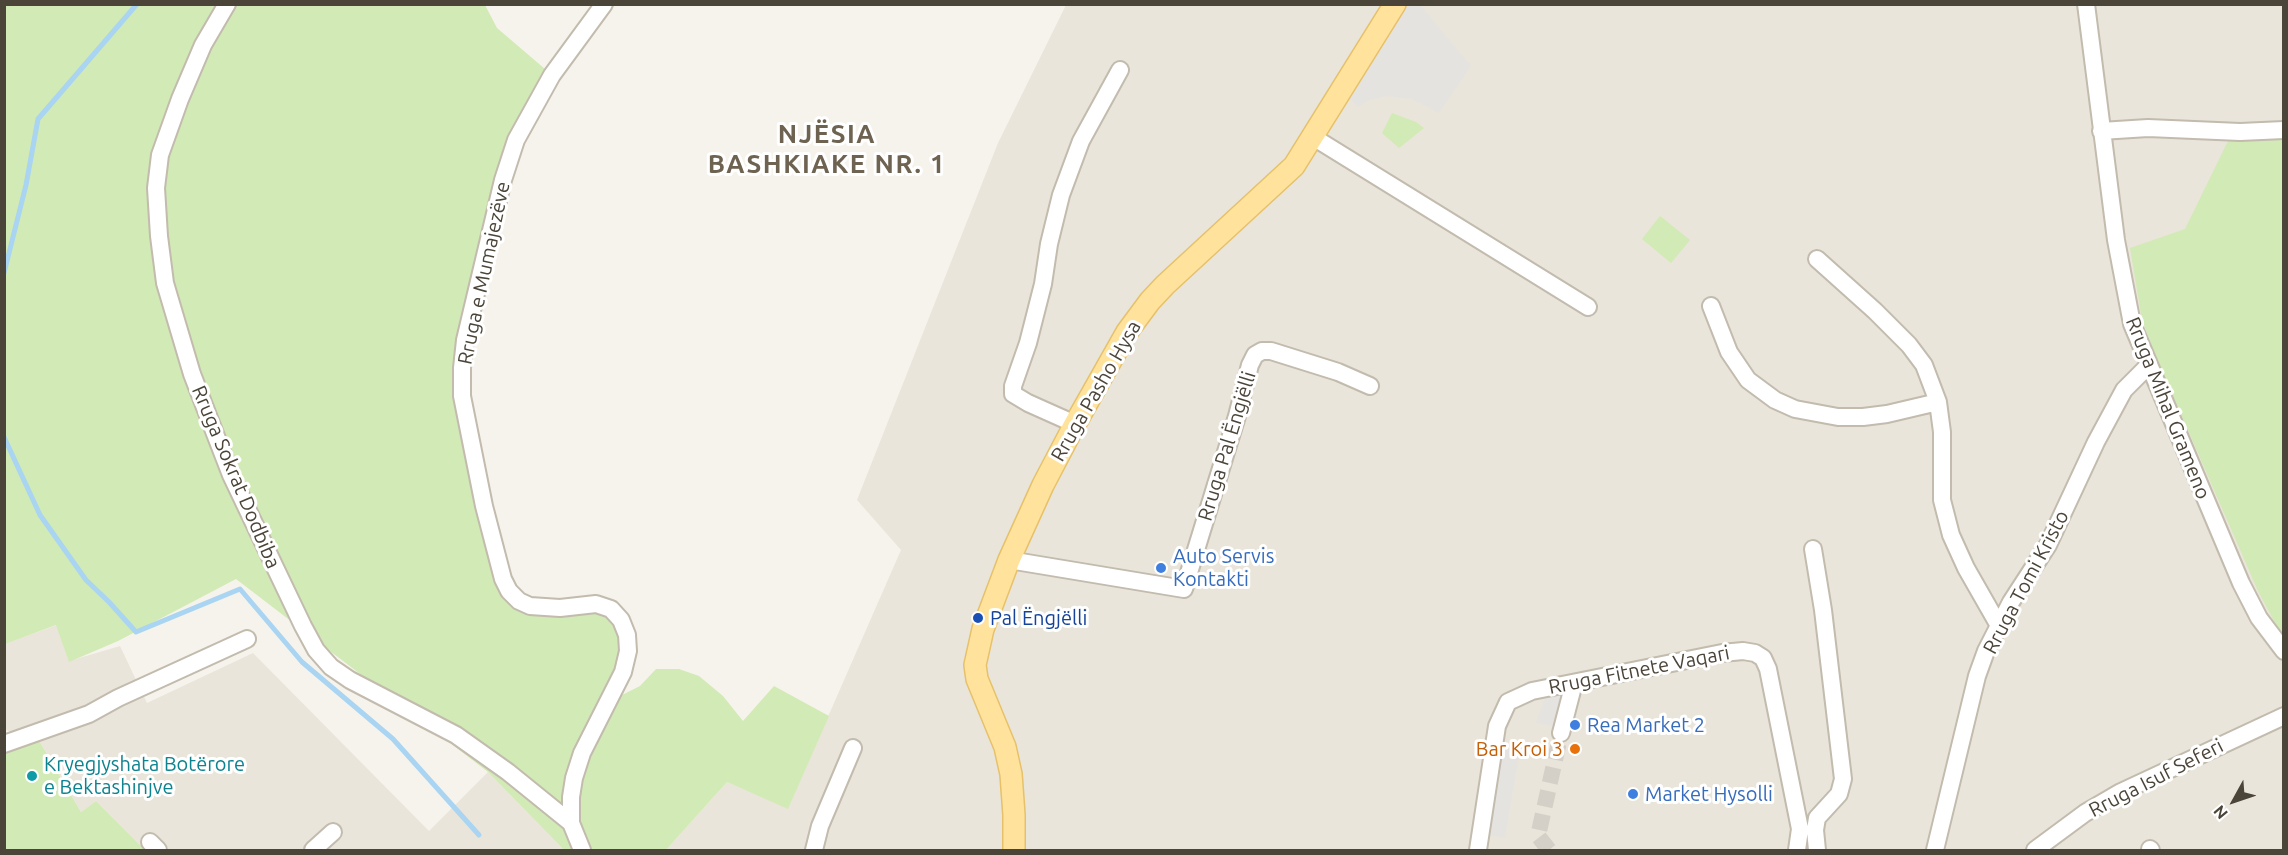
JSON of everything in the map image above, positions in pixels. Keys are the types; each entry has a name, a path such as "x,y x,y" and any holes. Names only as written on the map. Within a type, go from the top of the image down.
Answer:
{"main road":[{"name":"Rruga Pasho Hysa","path":"1014,850 1011,774 1005,747 977,679 975,665 983,629 1009,560 1075,424 1127,332 1150,301 1294,166 1395,4"}],"street":[{"name":"Rruga Sokrat Dodbiba","path":"227,4 203,45 180,99 160,155 156,188 165,283 192,374 231,475 303,626 316,650 331,667 350,680 456,735 508,772 572,823"},
{"name":"Rruga e Mumajezëve","path":"582,850 572,823 571,797 574,778 582,753 624,672 628,651 627,635 621,620 611,609 597,604 552,608 530,606 519,601 509,591 503,579 484,506 462,396 462,368 465,340 495,214 516,140 552,75 604,4"},
{"name":"Rruga Mihal Grameno","path":"2086,4 2101,131 2132,324 2241,583 2259,618 2283,651"},
{"path":"1075,424 1013,394 1012,386 1028,343 1043,284 1049,244 1061,195 1081,141 1120,70"},
{"path":"2101,131 2148,128 2240,132 2283,130"},
{"path":"1313,137 1588,307"},
{"path":"1817,259 1875,311 1909,345 1924,365 1938,402 1942,432 1942,500 1951,534 1966,568 1998,624"},
{"path":"1711,306 1729,352 1748,380 1775,400 1795,409 1838,417 1863,417 1938,402"},
{"name":"Rruga Pal Ëngjëlli","path":"1009,560 1184,589 1237,416 1250,365 1255,355 1262,351 1271,351 1338,372 1370,387"},
{"name":"Rruga Tomi Kristo","path":"1935,850 1977,676 1998,624 2049,545 2096,442 2124,390 2148,366"},
{"path":"1813,549 1843,779 1839,794 1817,818 1815,830 1817,850"},
{"path":"4,744 89,714 118,698 247,639"},
{"name":"Rruga Fitnete Vaqari","path":"1478,850 1497,726 1508,702 1519,695 1574,682 1731,651 1755,653 1763,658 1768,669 1797,807 1800,829 1797,850"},
{"path":"1561,733 1574,682"},
{"name":"Rruga Isuf Seferi","path":"2035,850 2085,813 2121,792 2283,716"},
{"path":"814,850 820,825 853,748"},
{"path":"313,850 333,832"}],"shaded area":[{"path":"1066,5 2283,5 2283,850 666,850 727,782 788,808 901,550 857,500 998,143"},
{"path":"1404,5 1420,5 1471,66 1439,113 1412,99 1387,96 1369,100 1358,107 1345,94"},
{"path":"57,625 69,661 120,646 147,703 253,653 429,831 488,772 564,850 145,850 96,801 81,812 37,737 5,730 4,644"},
{"path":"1562,692 1552,726 1536,723 1546,694"},
{"path":"1499,745 1520,749 1505,838 1483,834"}],"green space":[{"path":"4,5 485,5 497,28 552,75 516,140 462,368 484,506 519,601 579,605 621,620 620,696 640,686 656,669 679,669 699,676 723,696 743,721 774,686 829,716 788,809 727,782 666,850 564,850 488,772 236,579 118,641 69,662 56,625 5,644"},
{"path":"1392,113 1416,122 1424,128 1399,148 1382,133"},
{"path":"2229,139 2283,139 2283,634 2258,591 2157,359 2142,320 2130,248 2185,229"},
{"path":"1660,216 1690,240 1671,263 1642,239"},
{"name":"Kryegjyshata Botërore e Bektashinjve","path":"37,737 81,812 96,801 145,850 5,850 5,751"}],"waterway":[{"path":"4,273 26,185 38,119 137,4"},
{"path":"4,437 40,515 86,580 136,632 240,589 302,662 393,739 479,835"}],"tunnel":[{"path":"1549,850 1538,836 1561,733"}],"place":[{"name":"Auto Servis Kontakti","path":"1161,568"},
{"name":"Pal Ëngjëlli","path":"978,618"},
{"name":"Rea Market 2","path":"1575,725"},
{"name":"Bar Kroi 3","path":"1575,749"},
{"name":"Kryegjyshata Botërore e Bektashinjve","path":"32,776"},
{"name":"Market Hysolli","path":"1633,794"}],"district":[{"name":"NJËSIA BASHKIAKE NR. 1","path":"827,149"}]}
